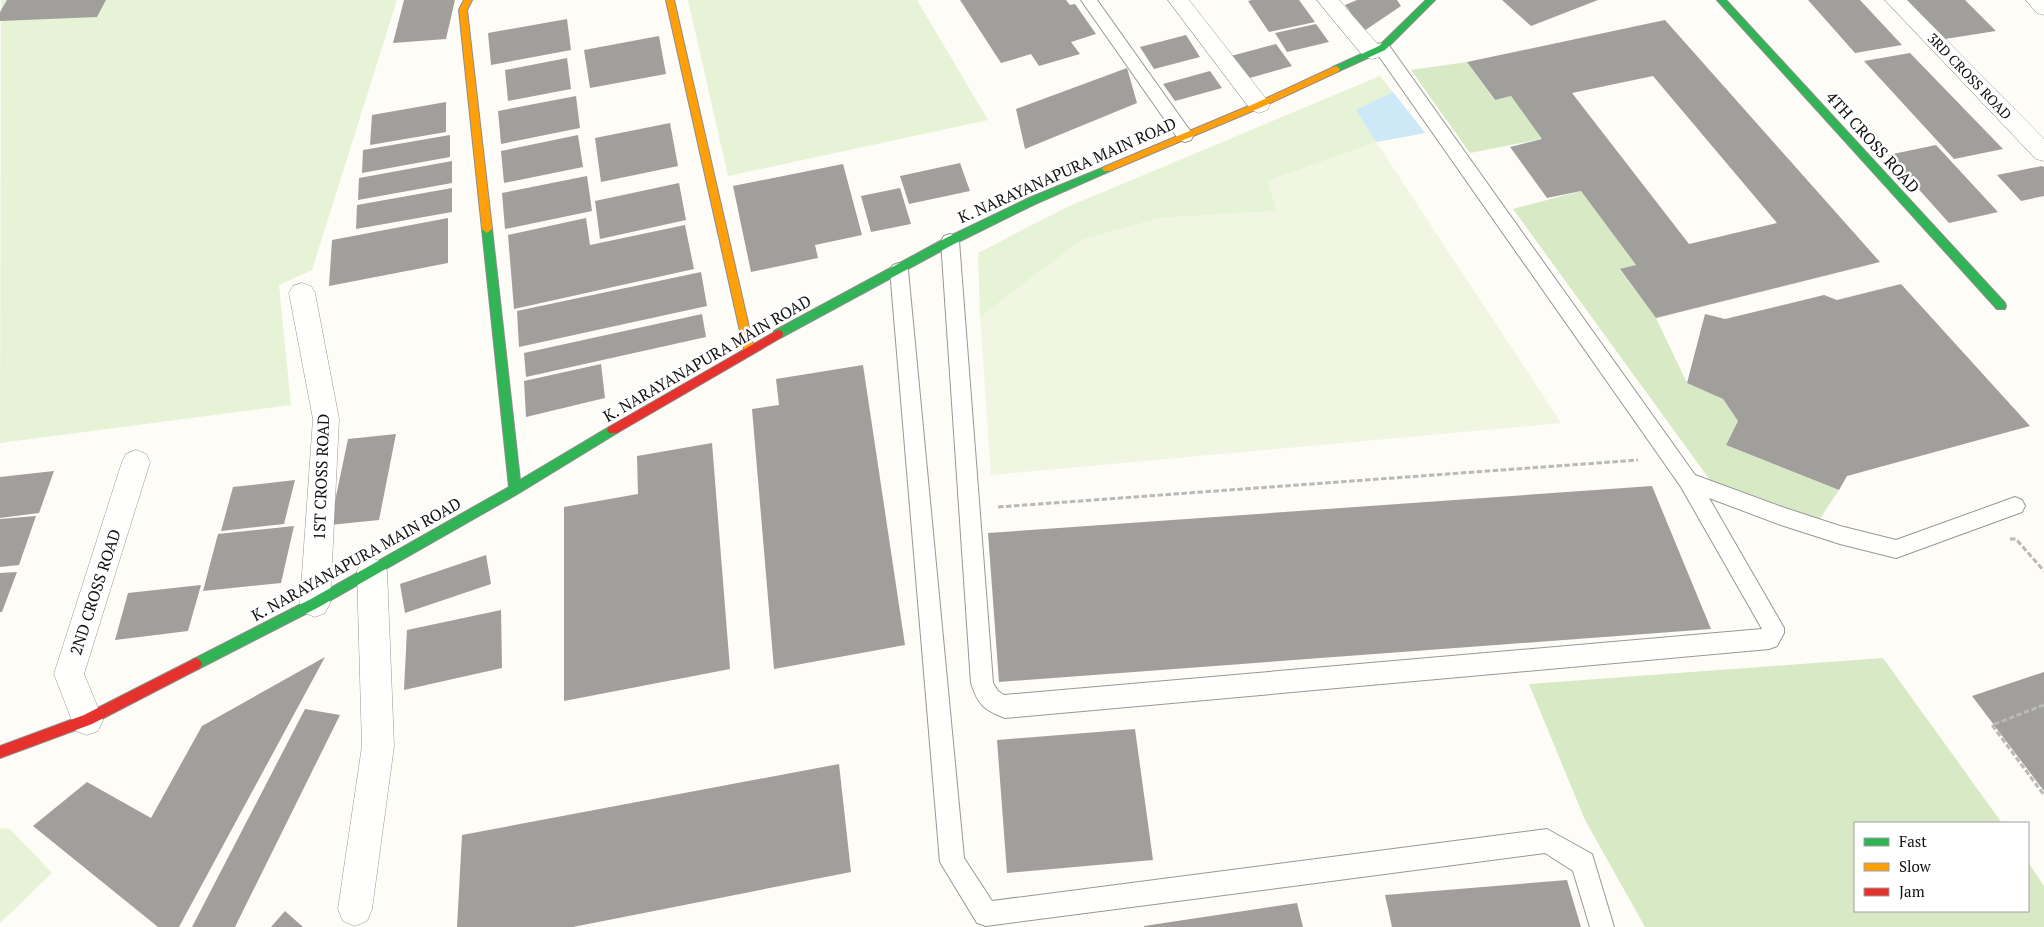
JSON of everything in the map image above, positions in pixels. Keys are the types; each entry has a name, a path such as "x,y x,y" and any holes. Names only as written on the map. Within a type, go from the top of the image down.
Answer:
{"street":[{"path":"468,0 464,10 515,489"},
{"path":"670,0 750,349"},
{"path":"1178,0 1258,105"},
{"path":"1327,0 1377,50"},
{"name":"K. NARAYANAPURA MAIN ROAD","path":"0,752 87,720 316,603 515,489 750,349 899,270 950,240 1032,202 1258,105 1377,50 1432,0"},
{"name":"4TH CROSS ROAD","path":"1721,0 2001,306"},
{"name":"3RD CROSS ROAD","path":"1895,0 2044,153"},
{"path":"2036,0 2044,8"},
{"name":"1ST CROSS ROAD","path":"302,293 326,419 316,603"},
{"name":"2ND CROSS ROAD","path":"87,720 69,674 136,462"},
{"path":"355,909 378,746 372,571"}],"lane":[{"path":"1089,0 1185,136"},
{"path":"950,240 982,682 985,695 992,703 1005,707 1769,639 1773,633 1773,628 1688,481 1377,50"},
{"path":"899,270 952,862 989,921 1547,841 1583,863 1602,927"},
{"path":"1688,481 1781,516 1849,538 1896,549 2015,506"}],"path":[{"path":"969,509 1671,457"},
{"path":"2044,706 1992,725 2044,795"}],"green space":[{"path":"1,0 397,0 312,270 279,285 291,405 0,443"},
{"path":"688,0 917,0 988,120 728,176"},
{"path":"1467,62 1494,100 1511,96 1542,139 1470,153 1411,70"},
{"path":"1380,76 1425,133 1376,142 1268,181 1277,211 1160,218 1082,240 980,317 978,253 1067,207"},
{"path":"1376,142 1561,423 991,475 980,317 1082,240 1160,218 1277,211 1268,181"},
{"path":"1581,191 1636,265 1620,270 1656,318 1687,383 1723,399 1738,421 1726,445 1839,490 1817,523 1710,480 1513,209"},
{"path":"1883,658 2001,822 1854,822 1854,912 2029,912 2029,864 2044,886 2044,927 1645,927 1585,820 1529,684"},
{"path":"0,828 10,829 52,873 0,923"}],"water":[{"path":"1393,92 1425,133 1376,142 1356,110"}],"building":[{"path":"7,0 106,0 97,17 0,21 0,12"},
{"path":"404,0 455,0 446,39 393,43"},
{"path":"960,0 1066,0 1070,5 1075,4 1096,34 1071,42 1080,54 1039,66 1031,54 1001,63"},
{"path":"1299,0 1315,22 1269,32 1248,1"},
{"path":"1357,0 1397,0 1401,6 1364,31 1347,14 1351,13 1345,5"},
{"path":"1502,0 1598,0 1531,26"},
{"path":"1808,0 1860,0 1902,45 1855,53"},
{"path":"1906,0 1965,0 1996,31 1945,39"},
{"path":"567,19 571,50 491,65 488,33"},
{"path":"1665,20 1880,262 1656,318 1620,269 1636,265 1581,191 1547,198 1510,147 1542,139 1511,96 1495,100 1467,62","holes":["1653,76 1777,223 1689,244 1572,93"]},
{"path":"1316,24 1329,42 1287,52 1275,33"},
{"path":"1186,35 1200,57 1154,69 1140,47"},
{"path":"659,36 666,74 590,88 584,50"},
{"path":"1276,44 1292,66 1246,79 1231,56"},
{"path":"1910,53 2003,149 1954,159 1864,61"},
{"path":"567,58 571,89 508,101 505,70"},
{"path":"1127,68 1137,103 1025,149 1016,109"},
{"path":"1210,71 1222,88 1175,101 1163,84"},
{"path":"576,96 580,128 501,144 498,111"},
{"path":"446,102 446,132 370,145 372,115"},
{"path":"670,123 678,166 601,182 595,138"},
{"path":"450,135 450,157 362,173 363,150"},
{"path":"578,135 583,167 504,183 501,151"},
{"path":"1936,145 1998,212 1949,223 1888,155"},
{"path":"452,161 452,183 358,200 359,178"},
{"path":"960,163 970,191 909,204 900,176"},
{"path":"843,164 862,235 815,245 818,258 751,272 733,186"},
{"path":"2044,167 2044,196 2021,201 1997,175"},
{"path":"587,176 592,211 505,229 502,193"},
{"path":"679,183 686,220 600,239 595,201"},
{"path":"452,188 452,212 356,229 357,205"},
{"path":"900,188 911,224 871,232 861,196"},
{"path":"448,218 448,263 329,286 332,240"},
{"path":"586,218 590,245 685,225 694,269 514,309 508,235"},
{"path":"701,272 707,306 519,347 517,311"},
{"path":"1901,284 2030,426 1847,476 1839,490 1726,445 1738,421 1723,399 1687,383 1705,314 1725,319 1824,295 1837,300"},
{"path":"702,314 706,337 526,377 524,353"},
{"path":"601,364 605,398 526,417 524,381"},
{"path":"863,365 905,645 774,669 752,409 779,405 776,379"},
{"path":"396,434 379,520 330,525 348,439"},
{"path":"712,443 730,669 564,701 564,507 638,494 637,456"},
{"path":"54,471 39,513 0,518 0,477"},
{"path":"295,480 284,524 221,531 233,487"},
{"path":"1652,486 1711,629 999,682 988,533"},
{"path":"36,516 19,565 0,567 0,519"},
{"path":"294,526 281,583 203,591 218,534"},
{"path":"486,555 491,584 405,613 400,584"},
{"path":"17,572 2,612 0,612 0,573"},
{"path":"201,585 188,631 115,640 128,593"},
{"path":"501,610 502,668 404,690 407,630"},
{"path":"325,657 179,927 158,927 33,826 87,782 151,818 202,726"},
{"path":"2044,672 2044,791 1972,696"},
{"path":"305,709 340,715 235,927 192,927"},
{"path":"1135,729 1153,860 1007,873 997,740"},
{"path":"839,764 851,872 573,927 457,927 462,835"},
{"path":"1567,880 1581,927 1392,927 1385,895"},
{"path":"1297,903 1303,927 1144,927 1144,926"},
{"path":"285,911 303,927 271,927"}],"traffic: fast":[{"path":"1336,69 1382,48 1431,0"},
{"path":"1721,0 2001,306"},
{"path":"778,334 950,241 1032,201 1107,169"},
{"path":"487,229 515,489"},
{"path":"196,664 315,603 515,489 613,430"}],"traffic: slow":[{"path":"468,0 463,10 487,229"},
{"path":"670,0 749,349"},
{"path":"1107,169 1259,105 1336,69"}],"traffic: jam":[{"path":"613,430 778,334"},
{"path":"0,752 87,720 196,664"}]}
